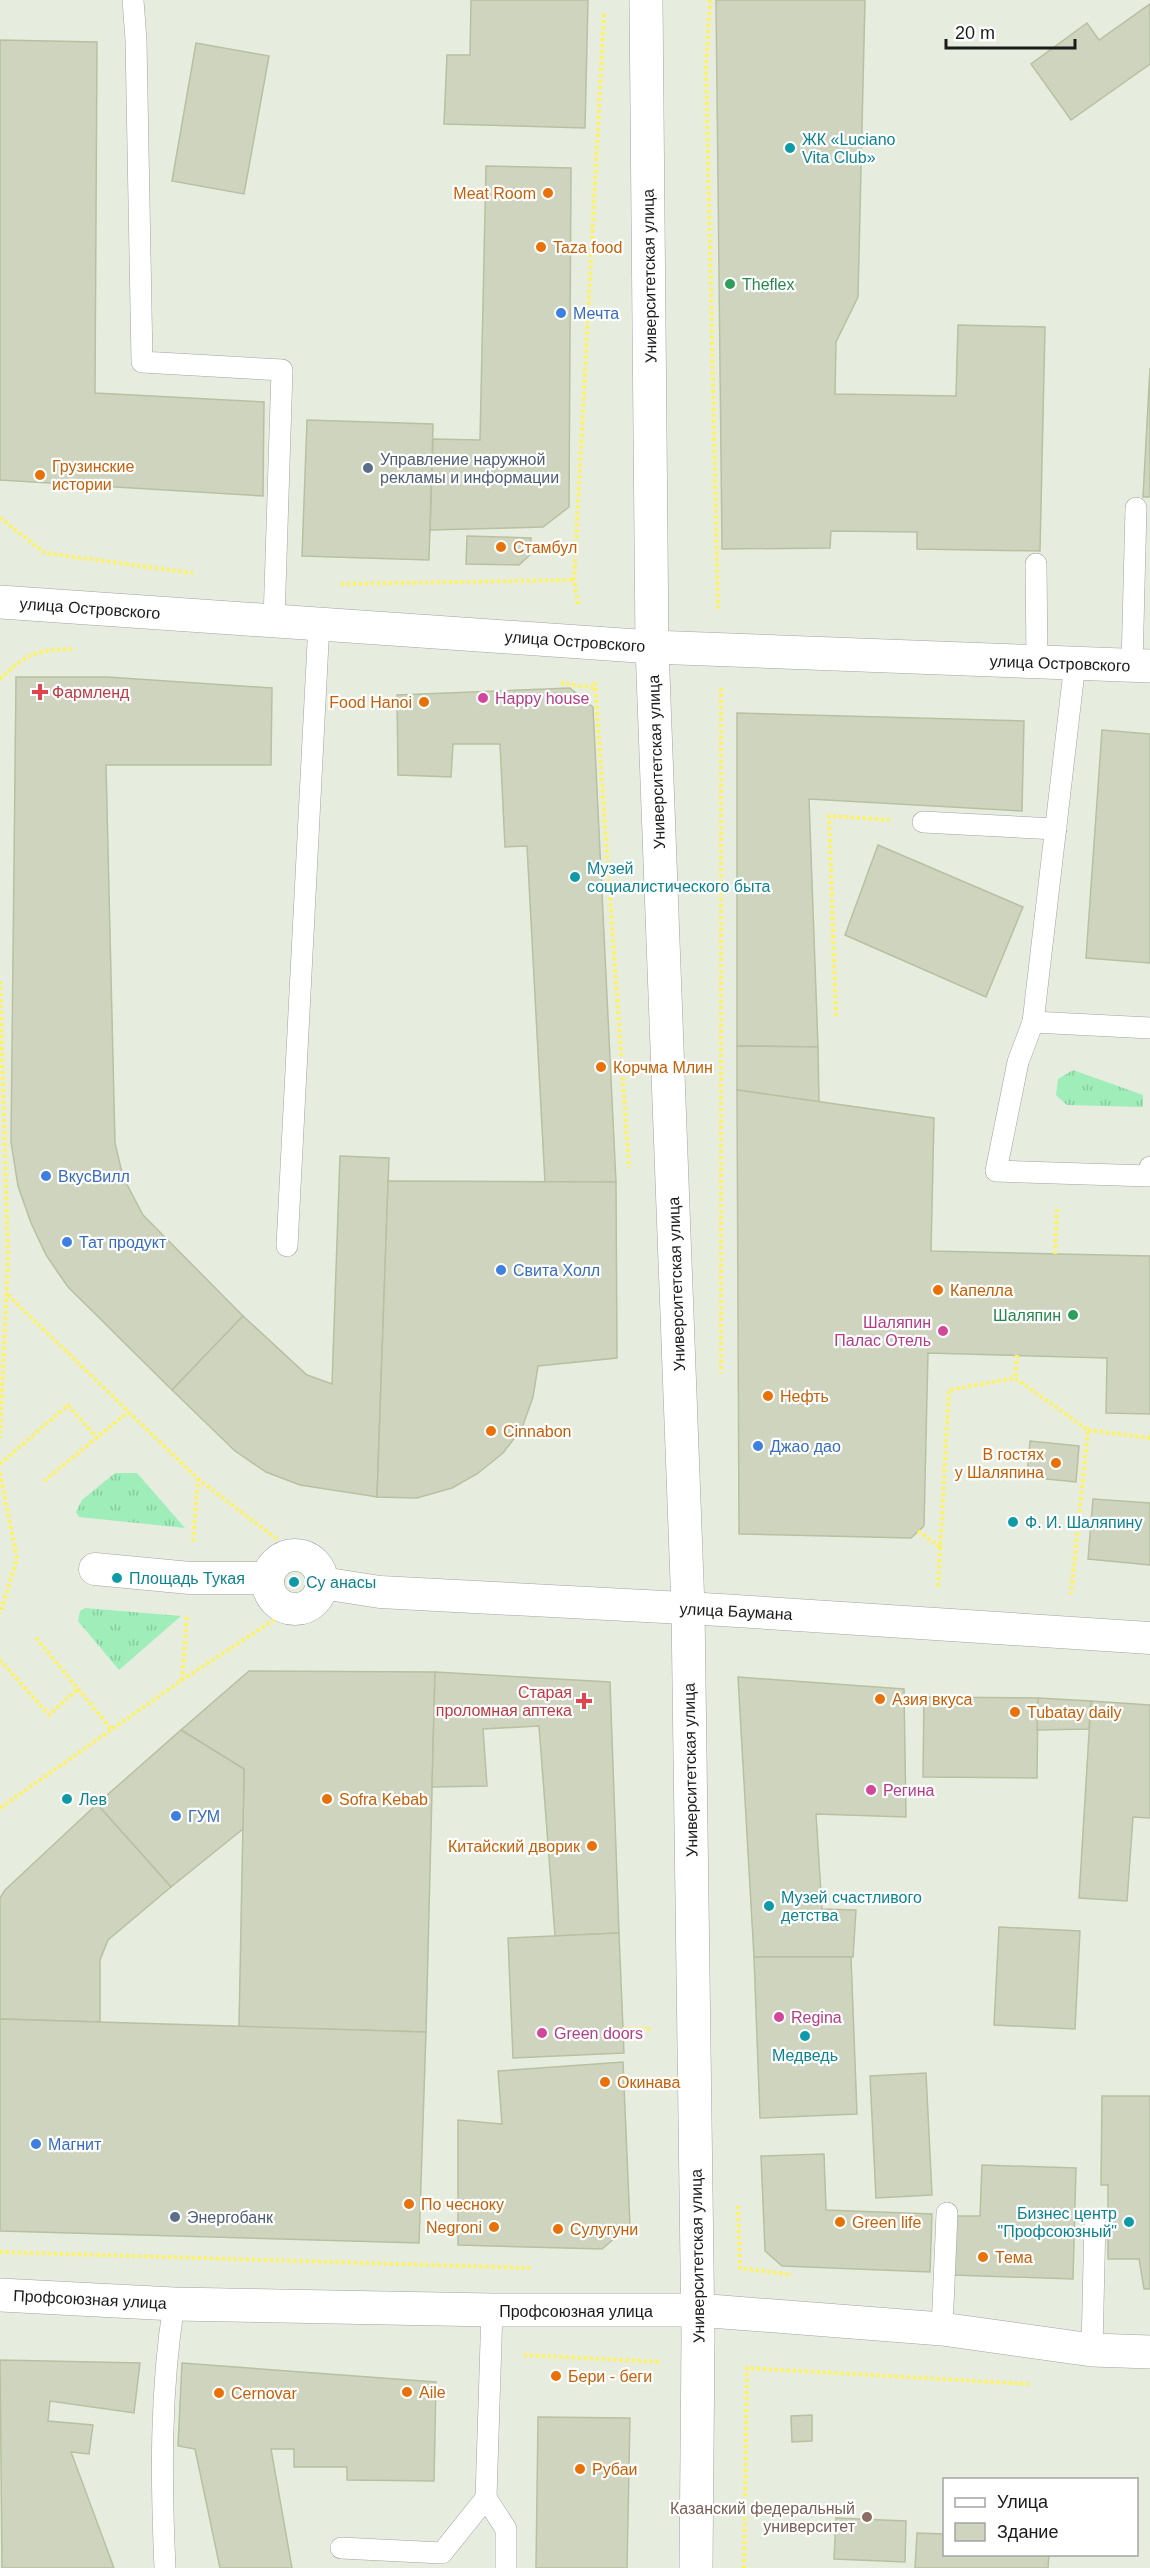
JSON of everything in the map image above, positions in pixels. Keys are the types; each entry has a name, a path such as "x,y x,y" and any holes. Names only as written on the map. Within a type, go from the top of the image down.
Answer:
{"street":[{"name":"Университетская улица","path":"646,0 652,647 688,1608 697,2310 696,2568"},
{"name":"улица Островского","path":"0,602 652,647 1141,666"},
{"path":"298,1555 316,1564 322,1583 318,1597 312,1603 291,1609 276,1602 271,1595 268,1578 278,1561 298,1555"},
{"path":"95,1569 190,1578 268,1578"},
{"name":"улица Баумана","path":"322,1583 380,1592 688,1608 1150,1638"},
{"name":"Профсоюзная улица","path":"0,2295 174,2304 492,2310 697,2310 942,2330 1092,2350 1150,2352"}],"lane":[{"path":"133,0 136,40 142,362 282,370 274,621"},
{"path":"1136,508 1141,666"},
{"path":"1036,564 1037,662"},
{"path":"287,1246 319,623"},
{"path":"1074,663 1033,1022 1018,1062 996,1171 1148,1176 1150,1167"},
{"path":"923,822 1056,829"},
{"path":"1033,1022 1150,1028"},
{"path":"942,2330 947,2213"},
{"path":"1092,2350 1095,2219"},
{"path":"165,2568 160,2466 166,2362 174,2304"},
{"path":"492,2310 486,2498 506,2529 506,2568"},
{"path":"341,2548 442,2553 486,2498"}],"path":[{"path":"710,0 706,67 719,650 721,1383"},
{"path":"604,12 574,580 584,641 596,688 630,1177"},
{"path":"0,518 45,554"},
{"path":"0,679 16,664 43,650"},
{"path":"836,1016 829,816 923,822"},
{"path":"0,981 8,1295 0,1438"},
{"path":"1054,1254 1058,1173"},
{"path":"8,1295 198,1479 298,1555"},
{"path":"1015,1378 1017,1355"},
{"path":"936,1624 949,1390 1015,1378 1088,1430 1150,1438"},
{"path":"0,1464 68,1405 97,1438"},
{"path":"44,1481 128,1412"},
{"path":"1066,1633 1088,1430"},
{"path":"0,1473 17,1559 0,1614"},
{"path":"918,1531 940,1548"},
{"path":"0,1808 111,1729 291,1609"},
{"path":"36,1638 111,1729"},
{"path":"0,1660 49,1715 79,1689"},
{"path":"623,2030 652,2029"},
{"path":"624,2080 655,2081"},
{"path":"738,2197 740,2268"},
{"path":"0,2252 537,2268"},
{"path":"744,2568 747,2368 1032,2384"}],"green space":[{"path":"1073,1070 1143,1095 1143,1107 1067,1105 1056,1095 1058,1079"},
{"path":"115,1473 137,1473 185,1528 79,1517 76,1512 82,1500"},
{"path":"85,1608 181,1616 119,1670 78,1621 80,1611"}],"building":[{"path":"471,0 588,0 585,128 444,124 447,55 470,55"},
{"name":"ЖК «Luciano Vita Club»","path":"716,0 865,0 858,297 836,342 835,394 956,396 958,325 1045,327 1040,551 917,549 917,532 831,531 830,548 722,549"},
{"path":"1150,4 1150,64 1071,120 1031,64 1087,23 1099,40"},
{"path":"0,40 97,42 95,393 264,402 263,496 0,480"},
{"path":"196,43 269,56 244,194 172,181"},
{"path":"486,166 571,168 569,507 543,527 430,530 433,439 480,440"},
{"path":"1150,368 1150,497 1143,497"},
{"name":"Управление наружной рекламы и информации","path":"307,420 433,424 429,560 302,556"},
{"path":"467,536 531,538 530,555 519,565 466,564"},
{"path":"16,677 107,677 272,688 271,765 106,765 115,1143 123,1177 143,1215 243,1316 172,1390 68,1287 46,1255 31,1223 18,1186 11,1142"},
{"path":"570,688 593,707 616,1182 545,1183 527,846 505,847 500,744 453,744 451,777 398,775 397,695"},
{"path":"737,713 1024,721 1022,811 809,799 818,1047 737,1046"},
{"path":"1102,730 1150,734 1150,963 1086,958"},
{"path":"878,845 1023,907 986,997 845,935"},
{"path":"737,1046 818,1047 819,1102 737,1090"},
{"path":"737,1090 934,1118 931,1251 1150,1256 1150,1414 1106,1413 1107,1358 928,1353 924,1526 911,1538 739,1534"},
{"path":"340,1156 389,1158 377,1497 300,1485 266,1472 235,1451 172,1390 243,1316 307,1375 332,1384"},
{"name":"Свита Холл","path":"388,1181 616,1182 617,1358 538,1366 533,1397 522,1428 503,1453 477,1474 452,1488 417,1498 377,1497"},
{"path":"1030,1441 1079,1446 1076,1482 1027,1477"},
{"path":"1093,1499 1150,1503 1150,1565 1088,1559"},
{"path":"249,1671 435,1672 426,2032 239,2027 244,1769 181,1730"},
{"path":"435,1672 610,1682 619,1933 555,1936 539,1726 483,1729 487,1786 432,1787"},
{"path":"738,1677 904,1689 906,1817 816,1814 822,1909 856,1910 853,1957 754,1957"},
{"path":"924,1697 1038,1698 1037,1778 923,1777"},
{"path":"1038,1698 1091,1701 1089,1729 1037,1730"},
{"path":"1091,1701 1150,1705 1150,1818 1133,1817 1127,1901 1079,1898"},
{"name":"ГУМ","path":"181,1730 244,1769 243,1829 171,1887 97,1804"},
{"path":"97,1804 171,1887 108,1940 100,1960 100,2022 0,2019 0,1898 5,1890"},
{"path":"999,1927 1080,1931 1075,2029 994,2025"},
{"path":"619,1933 624,2053 513,2058 508,1938"},
{"name":"Медведь","path":"754,1957 851,1957 857,2114 760,2118"},
{"path":"0,2019 426,2032 419,2243 0,2231"},
{"path":"623,2062 630,2225 602,2249 458,2245 458,2120 502,2124 498,2071"},
{"path":"926,2073 932,2195 876,2198 870,2076"},
{"name":"Бизнес центр \"Профсоюзный\"","path":"1102,2096 1150,2096 1150,2289 1144,2289 1139,2259 1108,2259 1108,2185 1101,2185"},
{"path":"824,2154 826,2210 932,2214 930,2272 782,2266 765,2251 761,2156"},
{"path":"982,2165 1076,2168 1073,2279 952,2275 955,2216 980,2216"},
{"path":"0,2360 140,2363 134,2413 50,2401 48,2421 93,2425 89,2454 71,2452 114,2568 2,2568"},
{"path":"182,2363 436,2382 434,2481 347,2480 347,2467 294,2467 294,2449 271,2449 292,2568 220,2568 195,2449 178,2446"},
{"path":"812,2415 812,2441 792,2442 791,2416"},
{"path":"538,2417 630,2418 627,2568 536,2568"},
{"path":"836,2518 906,2521 905,2562 834,2559"},
{"path":"917,2533 943,2534 943,2556 1049,2556 1048,2568 915,2568"}],"place":[{"name":"ЖК «Luciano Vita Club»","path":"790,148"},
{"name":"Meat Room","path":"548,193"},
{"name":"Taza food","path":"541,247"},
{"name":"Theflex","path":"730,284"},
{"name":"Мечта","path":"561,313"},
{"name":"Управление наружной рекламы и информации","path":"368,468"},
{"name":"Грузинские истории","path":"40,475"},
{"name":"Стамбул","path":"501,547"},
{"name":"Фармленд","path":"40,692"},
{"name":"Happy house","path":"483,698"},
{"name":"Food Hanoi","path":"424,702"},
{"name":"Музей социалистического быта","path":"575,877"},
{"name":"Корчма Млин","path":"601,1067"},
{"name":"ВкусВилл","path":"46,1176"},
{"name":"Тат продукт","path":"67,1242"},
{"name":"Свита Холл","path":"501,1270"},
{"name":"Капелла","path":"938,1290"},
{"name":"Шаляпин","path":"1073,1315"},
{"name":"Шаляпин Палас Отель","path":"943,1331"},
{"name":"Нефть","path":"768,1396"},
{"name":"Cinnabon","path":"491,1431"},
{"name":"Джао дао","path":"758,1446"},
{"name":"В гостях у Шаляпина","path":"1056,1463"},
{"name":"Ф. И. Шаляпину","path":"1013,1522"},
{"name":"Площадь Тукая","path":"117,1578"},
{"name":"Су анасы","path":"294,1582"},
{"name":"Азия вкуса","path":"880,1699"},
{"name":"Старая проломная аптека","path":"584,1701"},
{"name":"Tubatay daily","path":"1015,1712"},
{"name":"Регина","path":"871,1790"},
{"name":"Лев","path":"67,1799"},
{"name":"Sofra Kebab","path":"327,1799"},
{"name":"ГУМ","path":"176,1816"},
{"name":"Китайский дворик","path":"592,1846"},
{"name":"Музей счастливого детства","path":"769,1906"},
{"name":"Regina","path":"779,2017"},
{"name":"Green doors","path":"542,2033"},
{"name":"Медведь","path":"805,2036"},
{"name":"Окинава","path":"605,2082"},
{"name":"Магнит","path":"36,2144"},
{"name":"По чесноку","path":"409,2204"},
{"name":"Энергобанк","path":"175,2217"},
{"name":"Green life","path":"840,2222"},
{"name":"Бизнес центр \"Профсоюзный\"","path":"1129,2222"},
{"name":"Negroni","path":"494,2227"},
{"name":"Сулугуни","path":"558,2229"},
{"name":"Тема","path":"983,2257"},
{"name":"Бери - беги","path":"556,2376"},
{"name":"Aile","path":"407,2392"},
{"name":"Cernovar","path":"219,2393"},
{"name":"Рубаи","path":"580,2469"},
{"name":"Казанский федеральный университет","path":"867,2517"}]}
